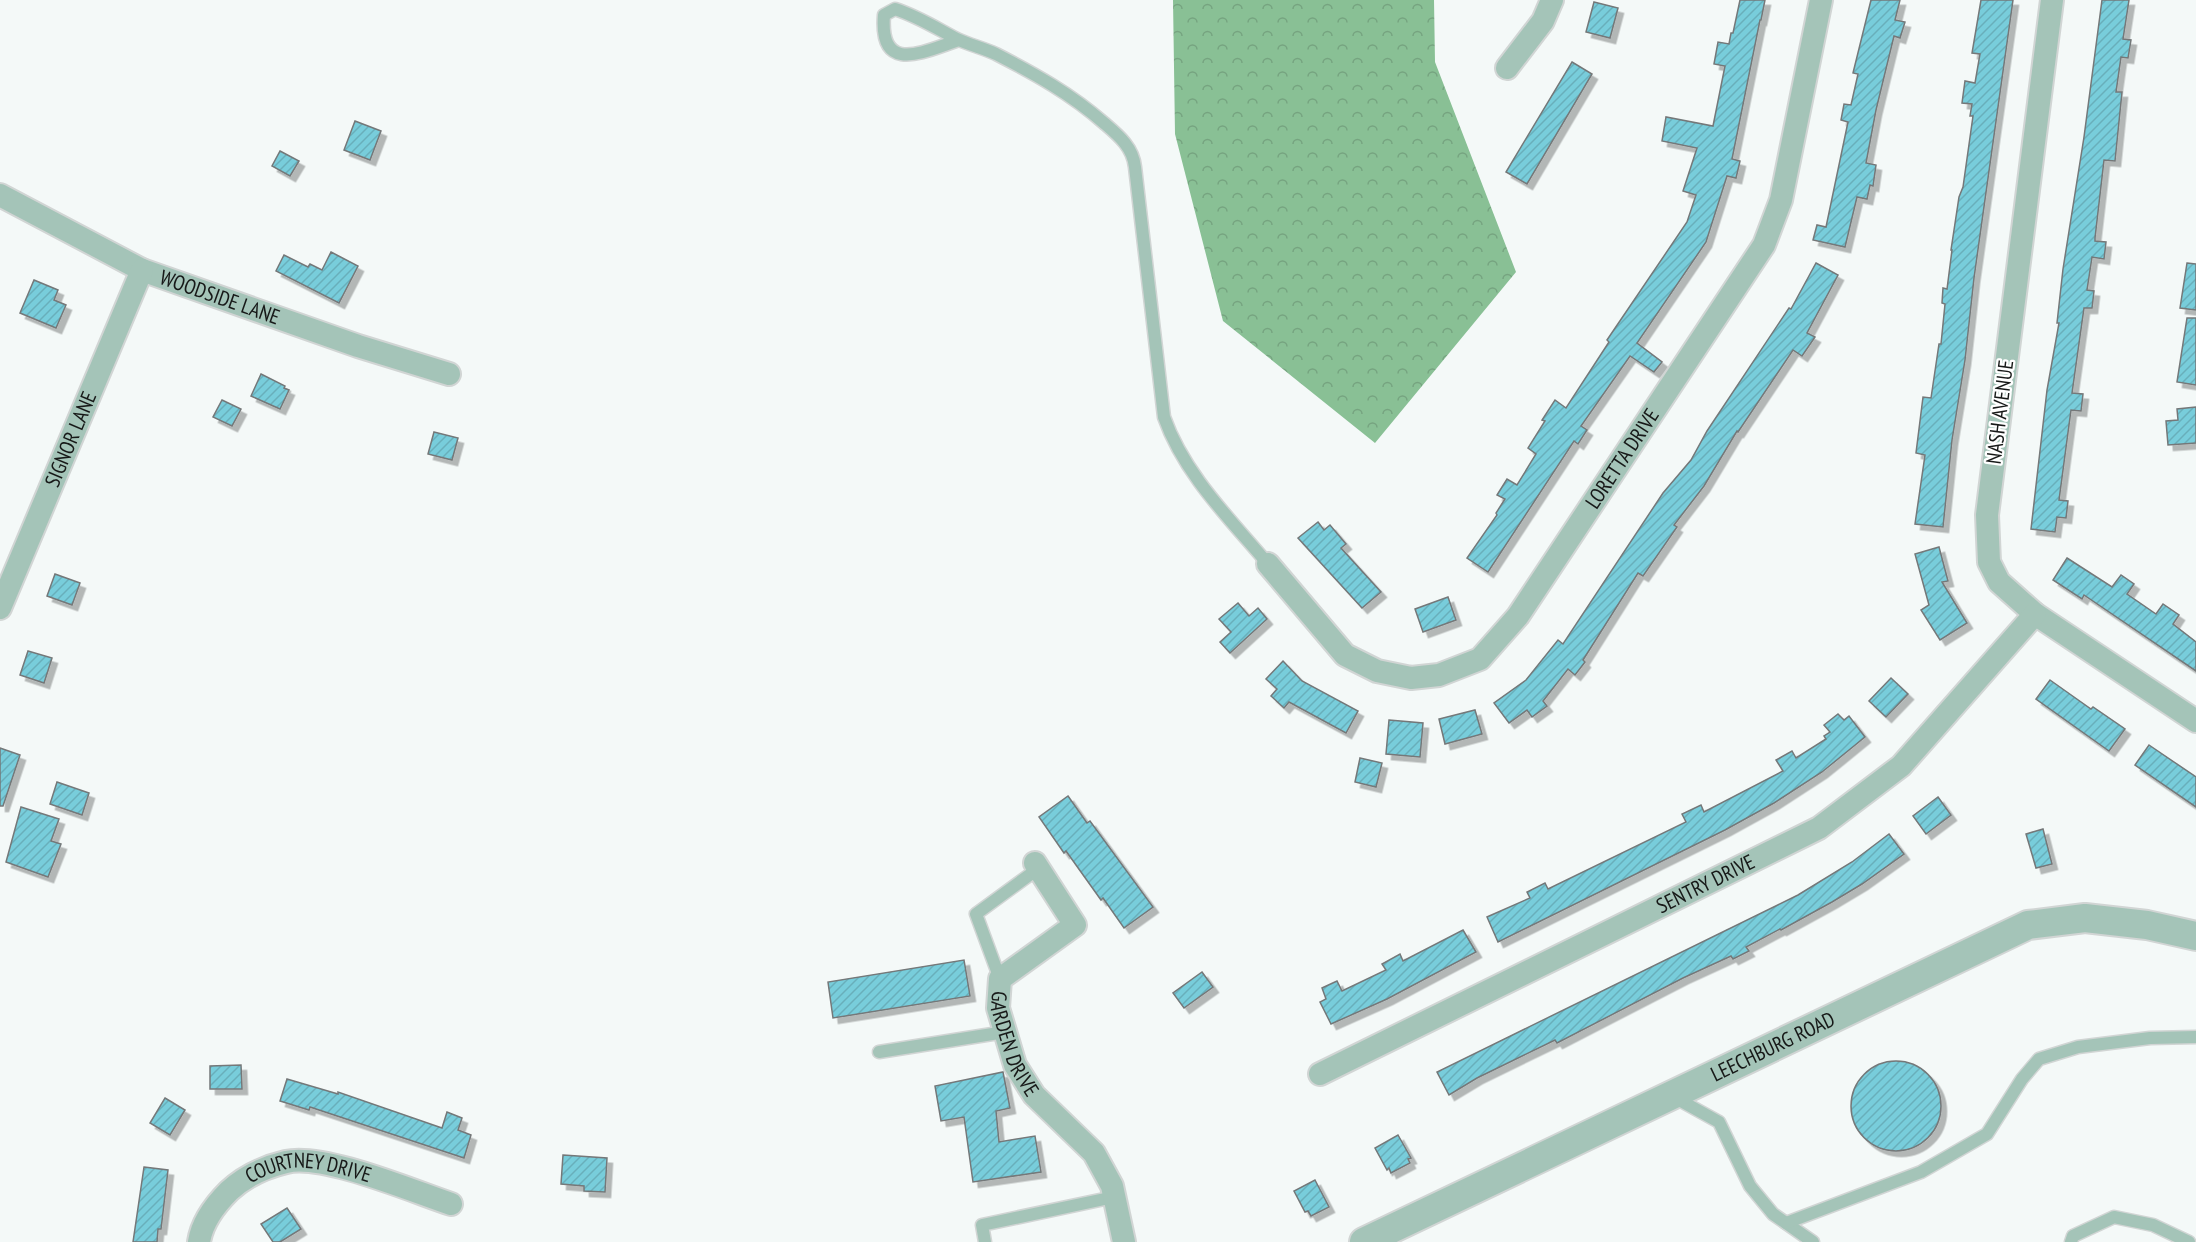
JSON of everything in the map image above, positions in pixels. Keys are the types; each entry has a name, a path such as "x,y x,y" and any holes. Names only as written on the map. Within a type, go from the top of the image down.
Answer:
{"street":[{"path":"1507,68 1543,21 1552,0"},
{"name":"LORETTA DRIVE","path":"1268,564 1345,655 1377,671 1411,678 1439,675 1480,659 1518,616 1764,245 1781,200 1821,0"},
{"name":"NASH AVENUE","path":"2052,0 1987,515 1989,561 1999,582 2035,614 2196,722"},
{"name":"WOODSIDE LANE","path":"0,195 142,270 358,346 449,374"},
{"name":"SIGNOR LANE","path":"0,608 142,270"},
{"name":"SENTRY DRIVE","path":"1320,1074 1819,828 1901,766 2035,614"},
{"name":"GARDEN DRIVE","path":"1037,865 1075,925 1000,979 998,1008 1015,1065 1034,1095 1094,1153 1112,1186 1124,1242"},
{"name":"LEECHBURG ROAD","path":"1364,1242 2028,925 2085,918 2147,925 2196,936"},
{"name":"COURTNEY DRIVE","path":"199,1242 201,1231 218,1202 242,1179 287,1161 342,1167 451,1204"}],"lane":[{"path":"959,39 917,56 897,54 887,45 883,29 884,15 895,9 910,14 1055,85 1080,102 1119,136 1129,149 1134,158 1164,417 1171,435 1194,474 1268,564"},
{"path":"1000,979 976,914 1037,865"},
{"path":"879,1052 1005,1032"},
{"path":"1786,1223 1921,1172 1987,1134 2022,1079 2039,1059 2078,1047 2150,1038 2196,1037"},
{"path":"1671,1095 1719,1122 1750,1186 1773,1214 1813,1242"},
{"path":"985,1242 982,1225 1114,1197"},
{"path":"2071,1242 2073,1236 2114,1217 2153,1225 2189,1242"}],"green space":[{"path":"1173,0 1434,0 1435,62 1516,272 1375,443 1223,321 1175,134"}],"building":[{"path":"1740,0 1765,0 1732,159 1740,161 1736,178 1727,176 1706,242 1637,343 1662,362 1654,372 1630,356 1581,426 1587,430 1578,444 1574,441 1488,572 1467,558 1497,515 1505,499 1497,495 1507,479 1517,485 1536,454 1528,448 1545,421 1542,420 1555,400 1566,408 1609,342 1607,340 1687,222 1696,195 1683,191 1697,148 1662,141 1666,117 1713,126 1725,66 1714,64 1718,42 1729,44"},
{"path":"1871,0 1900,0 1895,20 1905,22 1900,38 1894,36 1876,110 1866,163 1876,165 1873,186 1870,185 1867,199 1857,197 1845,247 1813,240 1817,225 1826,227 1848,122 1841,120 1844,104 1851,105 1858,74 1853,73"},
{"path":"1981,0 2013,0 1974,278 1965,360 1952,440 1943,527 1915,524 1925,455 1916,453 1923,397 1931,398 1939,344 1941,344 1945,304 1942,303 1943,288 1947,289 1951,250 1973,116 1970,116 1972,104 1962,103 1965,81 1975,83 1980,54 1972,53"},
{"path":"2102,0 2129,0 2123,39 2131,40 2128,58 2121,57 2116,92 2122,92 2115,161 2104,160 2095,241 2106,242 2104,259 2092,257 2087,290 2094,291 2092,308 2084,308 2072,393 2083,394 2081,411 2071,410 2059,500 2068,501 2066,518 2057,517 2055,532 2031,529 2047,390 2059,323 2057,323 2063,269 2084,137"},
{"path":"1594,2 1618,8 1610,38 1586,32"},
{"path":"1572,62 1592,74 1527,184 1506,172"},
{"path":"355,121 381,131 370,160 344,150"},
{"path":"280,151 299,161 290,176 272,166"},
{"path":"331,252 358,266 339,303 276,271 284,255 308,267 310,264 322,270"},
{"path":"1816,263 1838,275 1807,333 1815,337 1802,356 1793,350 1737,431 1704,486 1674,525 1677,527 1643,576 1638,573 1575,675 1568,669 1543,701 1547,706 1532,717 1527,710 1509,723 1494,703 1526,680 1558,640 1563,644 1663,493 1691,460 1707,431 1789,308 1791,309"},
{"path":"2187,263 2196,264 2196,310 2180,308"},
{"path":"34,280 58,290 54,300 66,305 56,328 20,313"},
{"path":"2187,318 2196,318 2196,385 2177,382"},
{"path":"261,374 289,390 280,409 251,396"},
{"path":"222,400 241,409 232,426 213,417"},
{"path":"2196,407 2196,443 2168,445 2166,421 2178,420 2177,409"},
{"path":"434,432 458,438 452,460 428,454"},
{"path":"1318,522 1324,530 1330,525 1346,544 1341,548 1381,592 1362,608 1298,538"},
{"path":"1939,547 1948,581 1942,582 1967,623 1940,640 1921,610 1929,605 1915,554"},
{"path":"2067,558 2112,587 2121,575 2134,584 2127,594 2156,614 2163,604 2179,615 2173,624 2196,642 2196,671 2084,595 2082,599 2053,580"},
{"path":"55,574 80,583 72,605 47,596"},
{"path":"1448,597 1456,620 1423,632 1415,609"},
{"path":"1238,603 1249,616 1258,608 1267,619 1230,653 1220,642 1231,632 1219,619"},
{"path":"28,651 52,658 44,683 20,675"},
{"path":"1283,661 1302,681 1358,711 1346,733 1289,702 1284,708 1271,696 1277,689 1266,679"},
{"path":"1891,678 1908,694 1886,717 1869,701"},
{"path":"2050,680 2091,709 2093,707 2125,729 2109,751 2036,699"},
{"path":"1475,710 1482,734 1445,744 1439,719"},
{"path":"1838,714 1844,720 1849,716 1865,737 1822,772 1774,803 1725,830 1498,942 1487,917 1530,898 1527,892 1545,883 1548,889 1686,822 1682,814 1701,805 1704,812 1783,771 1776,760 1792,751 1796,758 1826,739 1824,736 1830,732 1824,725"},
{"path":"1389,720 1423,723 1420,757 1386,754"},
{"path":"2149,745 2196,777 2196,807 2135,765"},
{"path":"0,748 20,755 3,806 0,806"},
{"path":"1360,758 1382,763 1376,787 1355,782"},
{"path":"57,782 89,793 82,815 50,804"},
{"path":"1068,796 1087,823 1090,821 1153,907 1124,928 1066,851 1064,853 1039,817"},
{"path":"1938,797 1951,815 1926,834 1913,816"},
{"path":"21,807 59,819 51,841 61,844 48,877 6,862"},
{"path":"2043,829 2052,864 2036,868 2026,834"},
{"path":"1889,834 1904,854 1832,902 1746,947 1749,951 1733,959 1731,956 1683,978 1557,1043 1555,1040 1477,1078 1449,1095 1437,1072 1798,895 1852,862"},
{"path":"1463,930 1476,952 1387,999 1331,1024 1320,1002 1326,999 1322,988 1337,981 1342,991 1386,970 1382,964 1400,954 1403,961"},
{"path":"964,960 970,996 833,1018 828,982"},
{"path":"1202,972 1213,987 1184,1008 1173,993"},
{"path":"1896,1061 1913,1064 1928,1074 1938,1089 1941,1106 1938,1123 1928,1138 1913,1148 1896,1151 1879,1148 1864,1138 1854,1123 1851,1106 1854,1089 1864,1074 1879,1064"},
{"path":"241,1065 242,1089 210,1089 210,1066"},
{"path":"1003,1072 1010,1108 996,1111 999,1142 1035,1136 1041,1172 973,1182 964,1117 941,1121 935,1086"},
{"path":"287,1079 338,1094 338,1092 442,1128 447,1112 462,1118 458,1130 471,1135 464,1158 310,1107 309,1110 280,1101"},
{"path":"165,1098 185,1110 170,1135 150,1123"},
{"path":"1398,1135 1411,1158 1408,1159 1410,1163 1391,1173 1375,1148"},
{"path":"563,1155 607,1158 605,1192 584,1191 584,1186 561,1184"},
{"path":"144,1167 168,1170 161,1229 158,1229 157,1242 133,1242"},
{"path":"1315,1180 1329,1207 1311,1216 1308,1211 1305,1212 1294,1191"},
{"path":"287,1208 301,1229 280,1242 273,1242 261,1224"}]}
